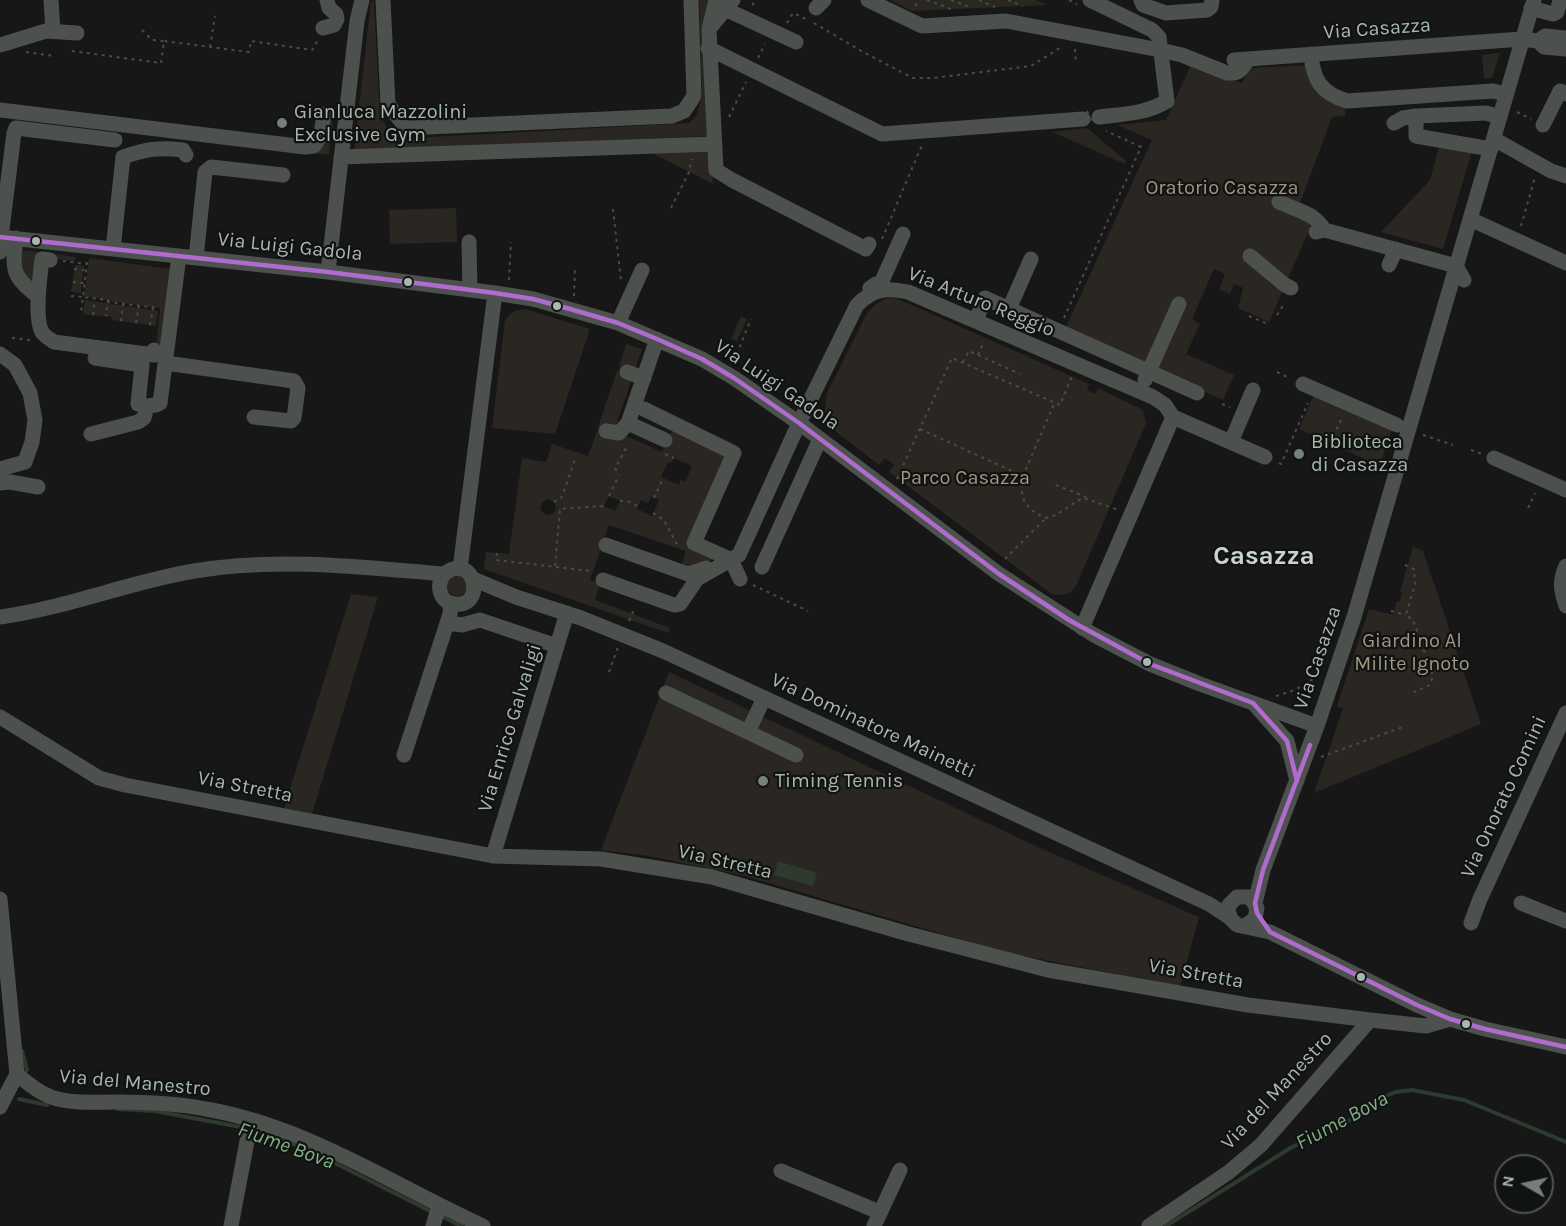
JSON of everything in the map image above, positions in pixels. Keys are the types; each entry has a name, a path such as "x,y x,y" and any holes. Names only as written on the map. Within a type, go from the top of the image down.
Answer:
{"street":[{"path":"51,0 53,31"},
{"path":"327,0 329,8 336,14 329,28"},
{"path":"383,0 388,104 406,128 672,116 684,111 694,96 691,0"},
{"path":"868,0 922,26 1006,21 1160,50"},
{"path":"708,48 831,112 882,134 1093,120 1144,111 1155,108 1167,100 1159,37 1152,30 1090,0"},
{"path":"1141,0 1143,5 1166,13 1207,10 1211,7 1212,0"},
{"path":"1532,4 1553,14 1557,12 1560,0"},
{"path":"796,42 725,3 709,29 708,48 713,85 714,144 718,165 750,186 866,249 869,240"},
{"name":"Via Casazza","path":"1229,917 1229,904 1247,903 1263,870 1317,726 1362,594 1395,481 1424,400 1456,266 1500,117 1501,89 1530,40 1532,4"},
{"path":"329,28 359,8"},
{"path":"328,272 359,8"},
{"path":"0,45 41,32 77,33"},
{"path":"1530,40 1545,36 1566,38"},
{"path":"1530,40 1544,47 1566,49"},
{"name":"Via Casazza","path":"1160,50 1182,55 1234,74 1242,71 1241,59 1530,40"},
{"path":"1311,54 1313,71 1322,87 1333,97 1347,101 1501,89"},
{"path":"1322,69 1339,91 1349,94 1382,91"},
{"path":"1399,90 1501,89"},
{"path":"1543,125 1560,91 1566,93"},
{"path":"0,110 305,147 314,146 319,139 324,114"},
{"path":"1394,123 1402,118 1416,116 1486,113 1500,117"},
{"path":"1416,116 1416,136 1492,144 1551,171 1566,184"},
{"path":"38,296 19,280 14,261 4,240 16,128 115,140"},
{"path":"341,157 714,144"},
{"path":"113,249 123,157 144,149 166,148 183,150 186,155"},
{"path":"196,258 207,169 211,166 283,175"},
{"path":"1279,202 1314,218 1321,224 1320,231 1456,266 1464,280"},
{"path":"1470,219 1566,263"},
{"path":"736,569 739,555 799,423 857,305 866,296 869,288 881,284 903,234"},
{"name":"Via Luigi Gadola","path":"4,240 179,256 471,290 502,290 618,323 702,359 734,378 799,423 999,574 1082,628 1150,664 1317,726"},
{"path":"469,243 471,290"},
{"path":"1389,266 1396,249"},
{"path":"74,354 142,365 138,404 145,408 160,403 179,256"},
{"path":"1250,256 1285,285 1292,288"},
{"path":"56,261 42,259 38,296 43,334 54,342 154,355 154,350"},
{"path":"1009,309 1031,259"},
{"path":"618,323 642,270"},
{"name":"Via Arturo Reggio","path":"866,296 878,289 892,288 908,292 1139,392 1165,405 1173,417 1271,460"},
{"path":"0,617 22,614 141,582 196,571 306,564 444,574 460,569 502,290"},
{"path":"977,318 985,298 1197,393"},
{"path":"1139,392 1179,304"},
{"path":"629,430 657,339"},
{"path":"0,354 15,365 30,393 36,420 25,462 0,468"},
{"path":"166,363 294,381 298,388 294,418 291,421 254,417"},
{"path":"627,372 644,378"},
{"path":"1303,384 1396,425"},
{"path":"1231,442 1254,390"},
{"path":"91,434 138,422 144,418 145,408"},
{"path":"644,409 734,453 694,543 736,569"},
{"path":"1082,628 1173,417"},
{"path":"606,431 619,433 629,430 665,440"},
{"path":"762,567 820,439"},
{"path":"1494,458 1566,490"},
{"path":"0,483 10,482 38,487"},
{"path":"606,545 688,574 710,566 736,569"},
{"path":"1566,566 1561,581 1561,591 1566,606"},
{"path":"598,575 674,605 680,604 697,579 717,567"},
{"name":"Via Dominatore Mainetti","path":"460,569 473,579 516,597 623,634 1209,904 1238,925 1246,925"},
{"path":"398,570 440,592"},
{"path":"404,755 447,623 451,603 446,601 440,592 439,583 444,574"},
{"path":"471,598 473,579"},
{"name":"Via Dominatore Mainetti","path":"451,603 462,604 471,598 516,597"},
{"name":"Via Enrico Galvaligi","path":"493,856 567,613"},
{"path":"0,625 22,614"},
{"path":"447,623 462,625 480,620 557,646"},
{"path":"666,693 795,755"},
{"path":"748,732 764,698"},
{"name":"Via Luigi Gadola","path":"1253,703 1287,741 1297,781"},
{"name":"Via Onorato Comini","path":"1471,923 1566,713"},
{"name":"Via Stretta","path":"0,717 99,778 125,785 493,856 602,859 679,867 905,933 1048,970 1248,1005 1370,1020 1426,1026 1450,1019"},
{"path":"0,899 17,1074 0,1107"},
{"path":"1209,904 1247,903 1251,923 1246,925"},
{"name":"Via Stretta","path":"1247,903 1270,932"},
{"path":"1526,905 1566,921"},
{"name":"Via Stretta","path":"1246,925 1270,932 1450,1019 1566,1047"},
{"name":"Via del Manestro","path":"1149,1226 1229,1172 1261,1145 1370,1020"},
{"name":"Via del Manestro","path":"17,1074 33,1089 52,1097 72,1101 157,1102 207,1109 290,1131 330,1148 436,1215 483,1226"},
{"path":"231,1226 251,1120"},
{"path":"781,1171 876,1219 900,1170"}],"path":[{"path":"757,0 751,5 760,9"},
{"path":"912,11 920,0"},
{"path":"927,0 951,9"},
{"path":"951,0 972,8"},
{"path":"979,0 995,7"},
{"path":"1008,0 1023,6"},
{"path":"787,23 793,13 840,36 863,52 914,78 1031,66 1065,45"},
{"path":"210,47 215,16"},
{"path":"142,30 152,40 249,52 251,42 312,50 329,28"},
{"path":"728,118 758,75 771,30"},
{"path":"72,51 161,63 164,41"},
{"path":"1058,331 1141,147 1093,120"},
{"path":"869,240 928,131"},
{"path":"671,208 689,172 696,144"},
{"path":"1517,240 1538,164"},
{"path":"613,209 624,308"},
{"path":"502,290 511,272 510,242"},
{"path":"81,314 87,258"},
{"path":"56,261 87,264"},
{"path":"74,269 86,270"},
{"path":"574,293 575,269"},
{"path":"73,282 84,284"},
{"path":"71,296 166,309"},
{"path":"93,315 95,298"},
{"path":"106,316 107,302"},
{"path":"121,321 123,304"},
{"path":"1277,315 1284,304"},
{"path":"136,323 139,306"},
{"path":"150,325 153,308"},
{"path":"1250,316 1268,324"},
{"path":"734,360 751,319"},
{"path":"978,355 986,335"},
{"path":"12,338 25,339"},
{"path":"963,362 969,351 1020,374"},
{"path":"897,478 952,358 1060,405 1074,374"},
{"path":"1046,518 1033,512 1022,497 1023,476 1055,403"},
{"path":"1330,443 1348,404"},
{"path":"1271,460 1281,464 1297,428"},
{"path":"920,429 1023,476"},
{"path":"617,470 615,469 629,430"},
{"path":"1417,433 1453,445"},
{"path":"554,502 562,497 575,459"},
{"path":"609,496 619,476"},
{"path":"654,498 663,478"},
{"path":"1056,485 1116,509"},
{"path":"1528,508 1537,488"},
{"path":"1003,561 1046,518 1062,512 1071,503 1088,498"},
{"path":"620,501 627,501 638,506"},
{"path":"556,510 604,506"},
{"path":"555,566 560,509"},
{"path":"497,553 496,560 555,566 598,575"},
{"path":"1405,565 1414,569 1415,584 1406,615"},
{"path":"736,569 808,611"},
{"path":"1391,611 1406,615 1413,620 1434,676 1430,685 1414,692"},
{"path":"609,672 623,634"},
{"path":"1253,703 1294,690 1317,677 1340,658"},
{"path":"1313,759 1327,756 1403,727"}],"green space":[{"path":"699,0 713,0 710,136 354,152 371,1 374,1 380,115 393,139 689,123 696,116 702,98"},
{"path":"890,0 1036,0 1047,5 912,11"},
{"path":"1500,53 1492,78 1484,78 1482,55"},
{"name":"Oratorio Casazza","path":"1167,56 1242,83 1250,68 1308,65 1345,104 1345,116 1332,117 1300,203 1318,210 1269,322 1238,308 1243,288 1234,284 1230,294 1219,289 1225,274 1214,269 1192,319 1200,324 1186,354 1234,375 1223,400 1065,329 1152,140 1117,125 1166,120 1190,67"},
{"path":"329,121 333,122 329,155 304,152"},
{"path":"1087,128 1126,161 1125,164 1052,132"},
{"path":"1440,144 1472,151 1443,249 1381,232 1430,180"},
{"path":"704,150 711,153 713,184 652,153"},
{"path":"456,208 457,242 390,244 389,210"},
{"path":"21,250 76,257 75,261 35,257 31,284 20,273"},
{"path":"89,258 171,269 160,359 155,358 160,308 84,296"},
{"path":"75,265 84,266 81,293 71,292"},
{"name":"Parco Casazza","path":"890,298 898,299 1089,384 1087,390 1095,394 1098,388 1143,410 1146,423 1076,586 1068,593 1052,594 889,472 894,465 885,458 879,465 830,427 825,415 827,393 867,313 877,303"},
{"path":"85,300 158,311 156,326 83,314"},
{"path":"525,309 590,329 555,434 492,428 505,321 513,312"},
{"path":"741,316 747,319 737,341 731,339"},
{"path":"626,344 642,349 634,372 619,367"},
{"path":"617,371 633,376 614,431 598,427"},
{"path":"1314,395 1392,429 1380,466 1299,429"},
{"path":"673,429 726,455 689,545 716,556 705,566 690,567 682,564 686,551 609,525 590,580 600,584 595,600 670,628 668,633 484,569 486,552 509,554 522,458 546,462 552,444 588,456 597,431 610,435 624,435 662,452","holes":["674,458 692,466 685,482 681,480 679,485 661,477 668,462 671,463","609,496 620,501 615,511 604,506","651,497 659,500 652,516 637,509 641,500 648,503","547,499 554,502 555,512 549,515 544,514 540,508 542,502"]},
{"name":"Giardino Al Milite Ignoto","path":"1413,547 1423,551 1481,724 1314,793 1343,709 1337,706 1369,609 1393,615 1397,601 1400,601 1402,593 1400,592"},
{"path":"457,576 464,579 467,586 464,593 457,596 450,593 447,586 450,579"},
{"path":"351,594 378,597 312,814 284,808"},
{"name":"Timing Tennis","path":"669,672 1040,848 1199,917 1180,987 1000,951 745,876 649,856 601,850"}],"shaded area":[{"path":"778,861 817,873 813,886 774,875"}],"waterway":[{"path":"22,1051 27,1070"},
{"name":"Fiume Bova","path":"1166,1226 1292,1147 1347,1122 1378,1099 1396,1092 1412,1090 1464,1100 1566,1142"},
{"name":"Fiume Bova","path":"19,1099 47,1105"},
{"name":"Fiume Bova","path":"117,1109 155,1111 246,1128"},
{"name":"Fiume Bova","path":"253,1130 309,1150 434,1213"},
{"name":"Fiume Bova","path":"441,1216 461,1226"}],"transit line":[{"path":"0,237 328,272 495,293 533,299 570,309 618,323 657,339 702,359 734,378 799,423 999,574 1069,620 1150,664 1253,703 1287,741 1297,781"},
{"path":"1310,745 1263,870 1255,903 1257,913 1270,932 1450,1019 1566,1047"}],"place":[{"name":"Gianluca Mazzolini Exclusive Gym","path":"282,123"},
{"name":"Biblioteca di Casazza","path":"1299,454"},
{"name":"Timing Tennis","path":"763,781"}],"district":[{"name":"Casazza","path":"1264,557"}]}
